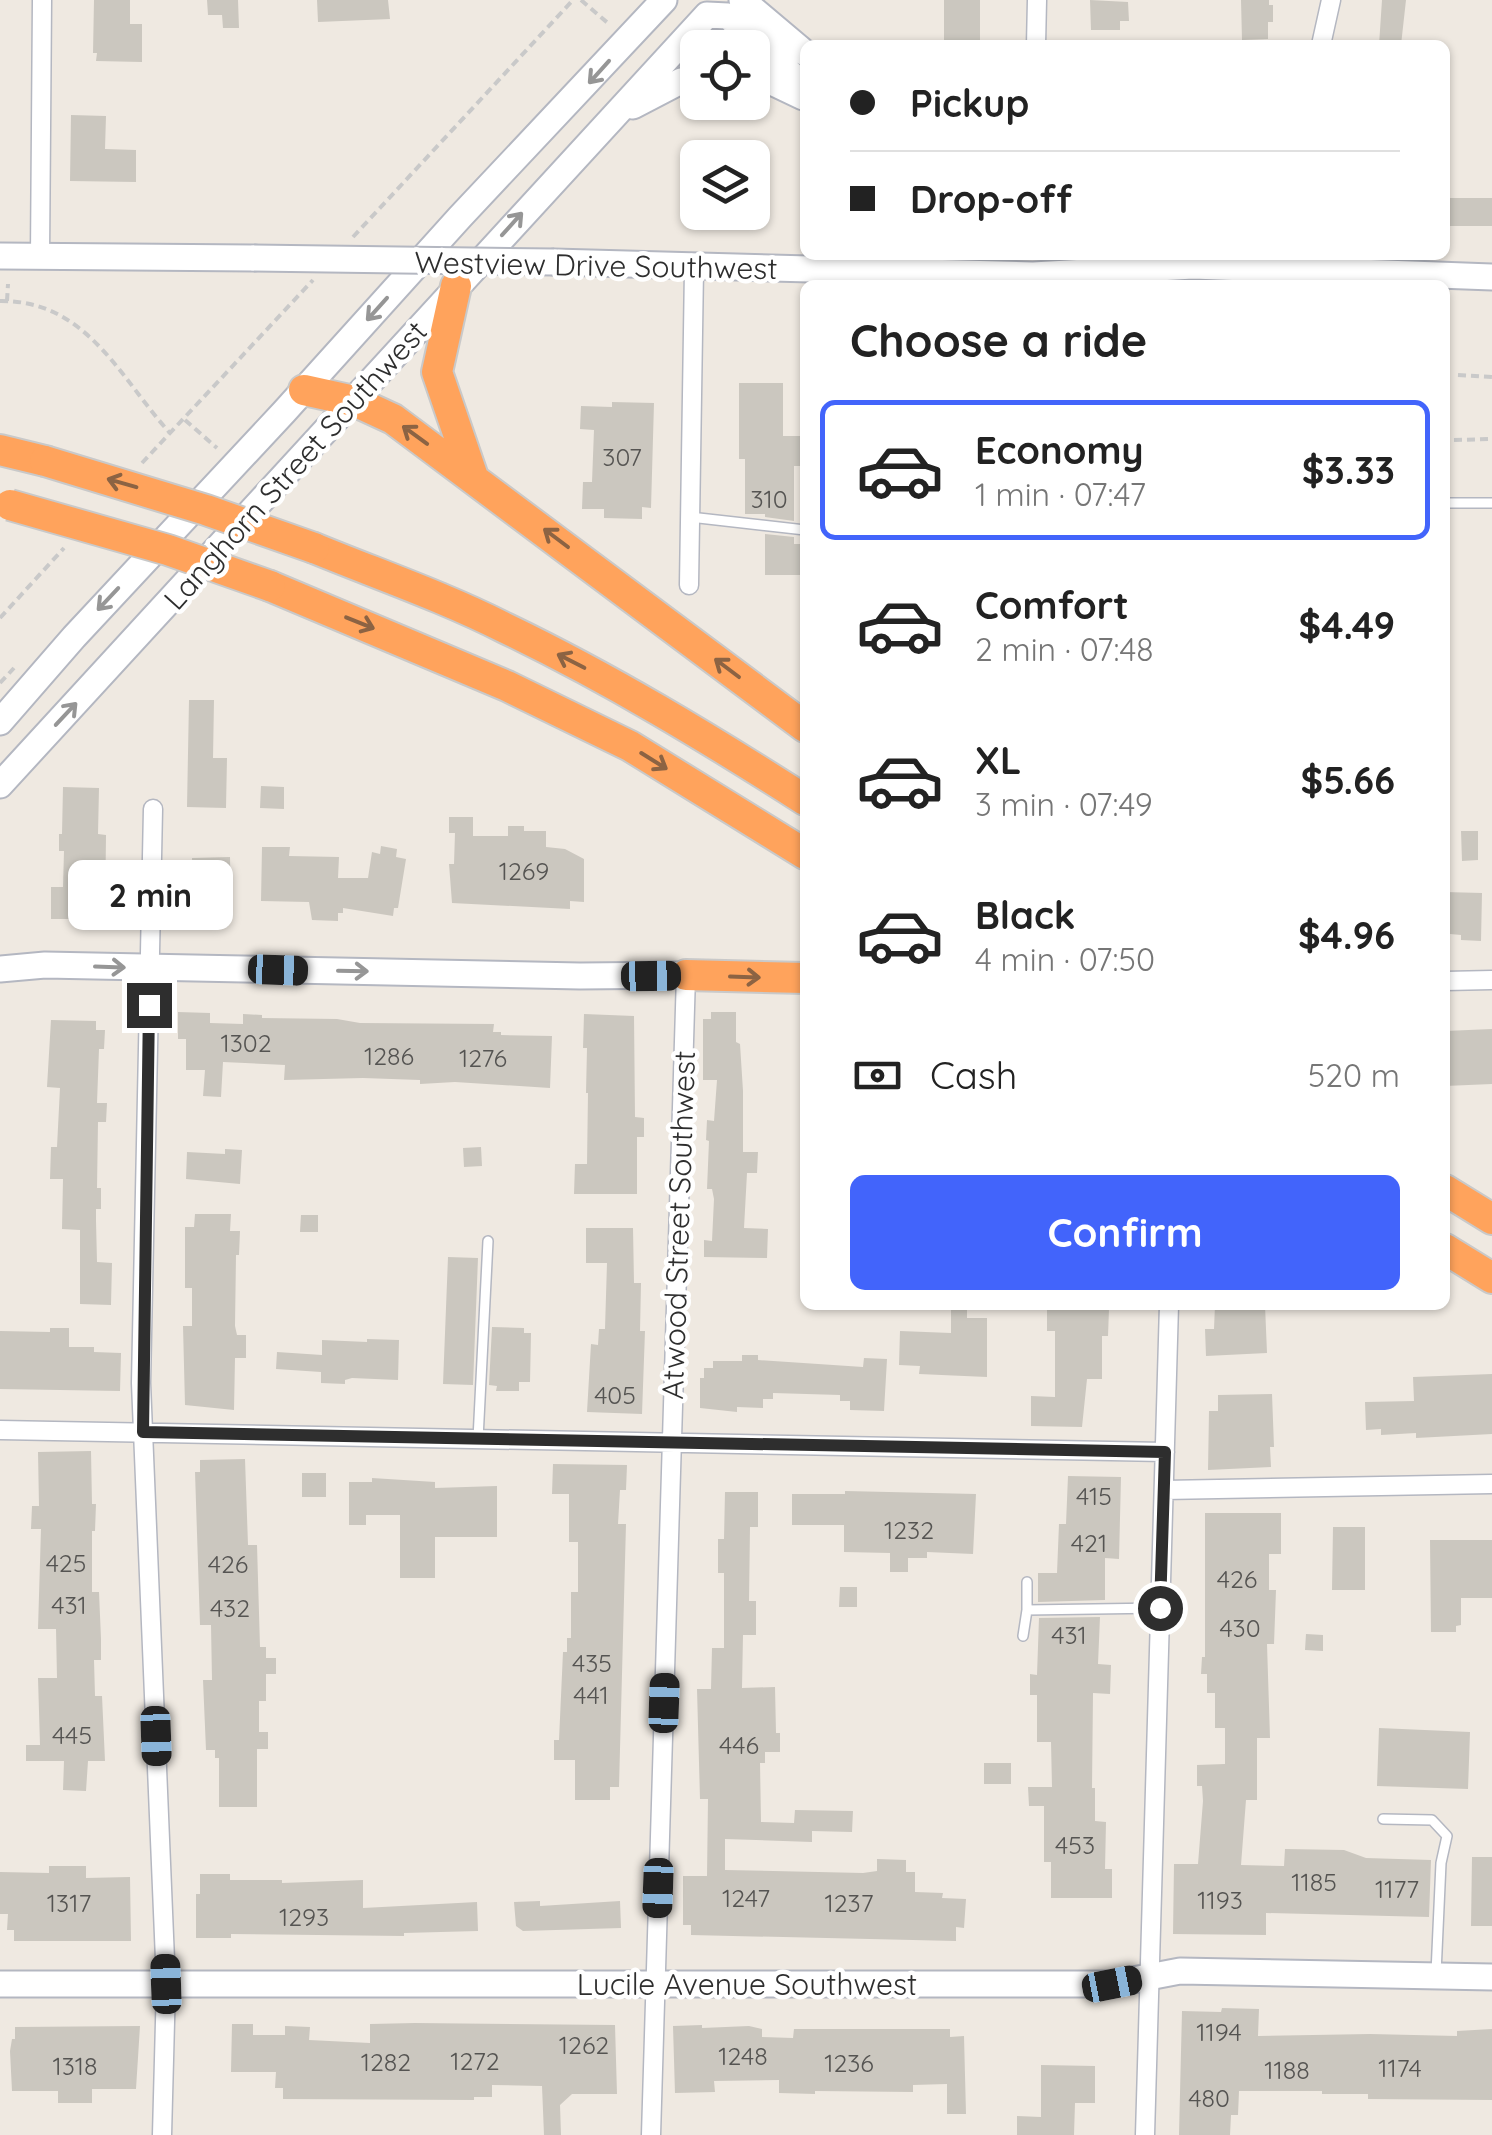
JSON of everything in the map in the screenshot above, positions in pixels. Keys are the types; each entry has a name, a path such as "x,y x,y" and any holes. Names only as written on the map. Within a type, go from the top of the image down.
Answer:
{"highway":[{"path":"456,286 437,372 473,476"},
{"path":"304,390 354,401 393,419 800,723"},
{"path":"0,450 206,510 314,548 502,626 593,673 800,797"},
{"path":"5,503 168,550 270,586 507,686 630,746 800,851"},
{"path":"686,975 800,978"},
{"path":"1450,1193 1492,1219"},
{"path":"1450,1252 1492,1278"}],"street":[{"path":"40,256 42,0"},
{"name":"Langhorn Street Southwest","path":"0,722 460,217 664,0"},
{"path":"742,0 800,48"},
{"path":"1036,40 1037,0"},
{"path":"1322,40 1331,0"},
{"name":"Langhorn Street Southwest","path":"0,785 615,115 705,8 728,16 800,82"},
{"path":"770,81 800,96"},
{"path":"615,115 680,82"},
{"name":"Westview Drive Southwest","path":"0,256 554,262 694,268 1033,265 1193,275 1250,262 1492,276"},
{"path":"689,585 694,268"},
{"path":"153,809 143,1432 166,1984 162,2135"},
{"path":"0,954 45,965"},
{"path":"0,969 45,965 686,975"},
{"name":"Atwood Street Southwest","path":"651,2135 686,975"},
{"path":"1450,981 1492,980"},
{"path":"1146,2135 1169,1310"},
{"path":"0,1430 1165,1452"},
{"path":"1164,1490 1492,1484"},
{"name":"Lucile Avenue Southwest","path":"0,1984 1112,1984 1180,1971 1492,1977"}],"lane":[{"path":"1450,502 1492,504"},
{"path":"690,517 800,529"},
{"path":"478,1439 488,1241"},
{"path":"1023,1636 1027,1582"},
{"path":"1027,1610 1160,1608"},
{"path":"1384,1819 1432,1820 1448,1836 1441,1862 1436,1976"}],"path":[{"path":"581,0 628,40"},
{"path":"8,284 3,301 45,308 93,336 170,433"},
{"path":"1458,375 1492,377"},
{"path":"1454,440 1492,438"},
{"path":"0,618 66,547"}],"building":[{"path":"94,0 130,0 130,24 142,24 142,62 96,61"},
{"path":"207,0 238,0 239,28 223,28 222,15 208,15"},
{"path":"317,0 388,0 390,19 318,22"},
{"path":"944,0 980,0 980,40 944,40"},
{"path":"1090,0 1128,2 1129,21 1120,21 1120,30 1091,30"},
{"path":"1241,0 1269,0 1269,5 1273,5 1268,39 1242,40"},
{"path":"1382,0 1406,0 1402,40 1379,40"},
{"path":"71,115 106,116 105,149 136,150 136,182 70,181"},
{"path":"1450,198 1492,198 1492,226 1450,226"},
{"path":"739,383 783,383 783,436 800,436 800,466 794,466 794,521 745,514 745,459 739,459"},
{"path":"612,402 654,403 651,508 642,507 642,519 604,518 604,509 582,509 583,482 592,482 594,430 580,429 581,406 612,407"},
{"path":"765,534 794,537 794,544 800,544 800,575 765,575"},
{"path":"189,700 214,700 213,758 227,758 226,808 187,807"},
{"path":"261,786 284,787 284,809 260,808"},
{"path":"63,787 99,788 98,834 106,835 105,919 51,919 51,887 63,887 64,851 59,851 59,834"},
{"path":"449,817 473,817 473,836 508,836 508,826 546,831 546,847 565,849 584,859 584,902 570,901 570,909 452,903 449,864 454,864 455,833 449,833"},
{"path":"1461,831 1478,831 1478,860 1462,861"},
{"path":"381,846 397,849 396,857 406,859 398,908 394,908 393,916 343,908 338,921 312,920 309,902 261,901 262,847 290,847 289,856 339,857 338,878 368,878 372,852 380,854"},
{"path":"230,857 231,912 193,913 192,858"},
{"path":"1450,892 1482,893 1481,941 1461,940 1461,935 1450,934"},
{"path":"178,1012 210,1013 210,1023 243,1024 243,1014 360,1023 494,1024 493,1032 501,1035 552,1036 550,1088 363,1078 284,1080 285,1065 223,1062 221,1097 203,1096 205,1070 186,1070 186,1039 178,1039"},
{"path":"711,1012 736,1012 743,1091 743,1152 758,1152 757,1173 747,1173 744,1228 768,1229 767,1258 704,1257 704,1240 712,1241 714,1199 712,1189 707,1189 706,1140 707,1120 714,1121 717,1080 703,1080 703,1019 711,1019"},
{"path":"584,1014 634,1016 635,1117 644,1118 644,1137 637,1137 637,1194 574,1194 575,1164 587,1164"},
{"path":"51,1020 96,1021 96,1030 105,1030 104,1049 99,1049 97,1103 107,1103 106,1122 98,1122 97,1188 101,1188 101,1209 96,1209 96,1221 97,1262 112,1263 111,1305 80,1304 80,1230 62,1229 63,1179 50,1179 51,1147 57,1147 60,1088 47,1087"},
{"path":"1492,1029 1492,1084 1450,1086 1450,1031"},
{"path":"481,1147 482,1166 464,1167 463,1148"},
{"path":"225,1149 242,1150 240,1184 186,1179 187,1152 225,1154"},
{"path":"195,1214 231,1214 230,1231 240,1231 235,1326 237,1335 246,1335 246,1358 235,1358 234,1410 185,1405 183,1326 192,1326 192,1288 185,1288 185,1227 194,1227"},
{"path":"301,1215 318,1215 318,1232 300,1232"},
{"path":"586,1228 633,1228 634,1283 641,1283 640,1331 645,1331 642,1414 587,1412 591,1344 598,1345 599,1329 605,1329 607,1263 586,1263"},
{"path":"448,1257 478,1258 473,1385 443,1384"},
{"path":"951,1310 967,1310 967,1318 987,1318 987,1377 919,1374 920,1366 899,1365 900,1331 951,1333"},
{"path":"1047,1310 1109,1310 1108,1336 1102,1336 1102,1379 1087,1379 1082,1427 1031,1426 1031,1396 1055,1397 1055,1331 1047,1331"},
{"path":"1215,1310 1265,1310 1267,1353 1206,1356 1205,1329 1214,1329"},
{"path":"492,1327 524,1328 524,1333 531,1333 530,1382 519,1382 519,1391 496,1391 497,1386 489,1385"},
{"path":"50,1328 69,1328 69,1347 121,1353 120,1391 0,1389 0,1331 50,1332"},
{"path":"322,1340 399,1340 398,1380 352,1378 345,1380 345,1384 321,1383 321,1372 276,1369 277,1352 322,1355"},
{"path":"742,1355 758,1355 758,1360 863,1367 864,1358 887,1359 884,1411 850,1410 850,1401 840,1401 840,1395 773,1393 773,1399 763,1399 763,1408 737,1407 737,1412 700,1408 704,1368 713,1368 713,1361 742,1361"},
{"path":"1492,1374 1492,1434 1416,1438 1416,1433 1381,1435 1381,1429 1366,1430 1365,1402 1414,1401 1413,1377"},
{"path":"1272,1394 1271,1467 1208,1470 1209,1411 1218,1411 1218,1395"},
{"path":"91,1451 92,1504 96,1504 92,1592 99,1592 101,1639 101,1660 94,1660 95,1696 102,1696 105,1761 88,1761 86,1791 63,1790 64,1761 26,1761 26,1745 40,1745 38,1678 57,1678 56,1629 38,1629 41,1529 31,1529 32,1506 39,1506 38,1452"},
{"path":"245,1459 248,1545 257,1545 260,1647 266,1647 266,1658 276,1658 276,1674 266,1674 266,1701 259,1701 259,1732 268,1732 268,1749 257,1749 257,1807 219,1807 219,1758 215,1758 215,1750 206,1750 203,1680 212,1680 211,1625 200,1625 195,1472 200,1472 200,1460"},
{"path":"553,1464 627,1465 626,1490 620,1490 618,1524 626,1524 619,1787 610,1787 610,1800 575,1800 575,1760 554,1760 554,1740 559,1740 563,1652 567,1652 567,1638 571,1638 571,1592 578,1592 578,1542 569,1542 569,1494 552,1494"},
{"path":"302,1473 326,1473 326,1497 302,1497"},
{"path":"1068,1476 1121,1477 1119,1559 1105,1558 1105,1600 1038,1602 1038,1573 1057,1573 1059,1524 1066,1524"},
{"path":"372,1478 435,1482 435,1488 497,1486 497,1537 435,1537 435,1578 400,1578 400,1515 366,1515 366,1525 349,1525 349,1482 372,1482"},
{"path":"725,1492 758,1492 758,1527 750,1527 749,1601 756,1601 756,1635 743,1635 742,1688 775,1687 776,1733 780,1733 780,1752 765,1752 765,1763 760,1763 761,1822 794,1823 795,1810 853,1811 852,1832 812,1831 812,1842 725,1839 725,1870 863,1873 877,1871 877,1859 906,1860 906,1872 915,1872 915,1892 966,1899 964,1928 956,1927 956,1941 691,1935 691,1925 683,1925 683,1876 707,1876 708,1799 700,1799 697,1689 711,1689 712,1648 724,1648 724,1573 718,1573 718,1539 724,1539"},
{"path":"792,1494 976,1494 973,1554 927,1552 927,1558 908,1558 908,1572 890,1572 890,1553 844,1552 844,1525 792,1525"},
{"path":"1205,1513 1281,1513 1281,1554 1269,1554 1269,1590 1276,1590 1274,1644 1267,1644 1270,1738 1257,1738 1257,1800 1246,1800 1241,1865 1284,1866 1285,1849 1344,1850 1366,1858 1431,1860 1429,1917 1266,1913 1266,1935 1173,1934 1174,1864 1198,1864 1203,1801 1202,1786 1197,1786 1197,1765 1225,1764 1225,1728 1215,1728 1215,1693 1207,1693 1207,1674 1201,1674 1205,1657"},
{"path":"1333,1527 1365,1527 1365,1590 1332,1590"},
{"path":"1430,1540 1492,1540 1492,1598 1461,1598 1461,1625 1456,1626 1456,1632 1431,1632"},
{"path":"840,1587 857,1587 857,1607 839,1607"},
{"path":"1100,1617 1098,1664 1111,1665 1110,1694 1093,1693 1092,1788 1095,1821 1106,1822 1105,1869 1112,1869 1112,1898 1051,1898 1051,1862 1044,1862 1044,1806 1029,1806 1028,1787 1052,1787 1051,1742 1037,1742 1037,1695 1030,1695 1030,1674 1037,1675 1039,1618"},
{"path":"1306,1634 1323,1635 1323,1651 1305,1650"},
{"path":"1379,1728 1470,1732 1468,1789 1377,1786"},
{"path":"984,1763 1011,1763 1011,1784 984,1784"},
{"path":"1472,1857 1492,1857 1492,1926 1471,1926"},
{"path":"49,1866 86,1866 86,1878 130,1877 131,1941 14,1941 14,1930 7,1930 8,1914 0,1914 0,1872 49,1873"},
{"path":"200,1874 230,1874 230,1880 282,1883 363,1880 363,1908 477,1902 478,1931 404,1936 231,1934 231,1938 196,1938"},
{"path":"540,1901 540,1906 620,1901 621,1928 523,1931 516,1926 514,1902"},
{"path":"1222,2008 1259,2009 1258,2036 1457,2036 1457,2031 1492,2029 1492,2100 1368,2099 1368,2094 1322,2091 1239,2091 1238,2115 1231,2115 1230,2135 1179,2135 1182,2011 1221,2012"},
{"path":"232,2024 253,2024 253,2035 285,2035 285,2026 310,2027 309,2040 370,2043 370,2024 615,2025 617,2094 572,2094 560,2105 561,2135 544,2135 542,2086 492,2085 492,2097 474,2100 283,2099 283,2088 275,2088 276,2072 231,2072"},
{"path":"140,2026 136,2089 92,2089 92,2103 58,2103 58,2091 12,2091 10,2051 15,2027"},
{"path":"673,2026 749,2026 762,2029 762,2037 793,2038 794,2029 950,2029 950,2037 964,2036 966,2114 947,2114 947,2084 913,2085 913,2092 815,2094 779,2093 779,2080 714,2081 715,2092 675,2093"},
{"path":"1041,2065 1095,2066 1095,2103 1075,2103 1074,2135 1017,2135 1017,2116 1041,2117"}],"route":[{"path":"149,1005 143,1432 1165,1452 1160,1608"}]}
